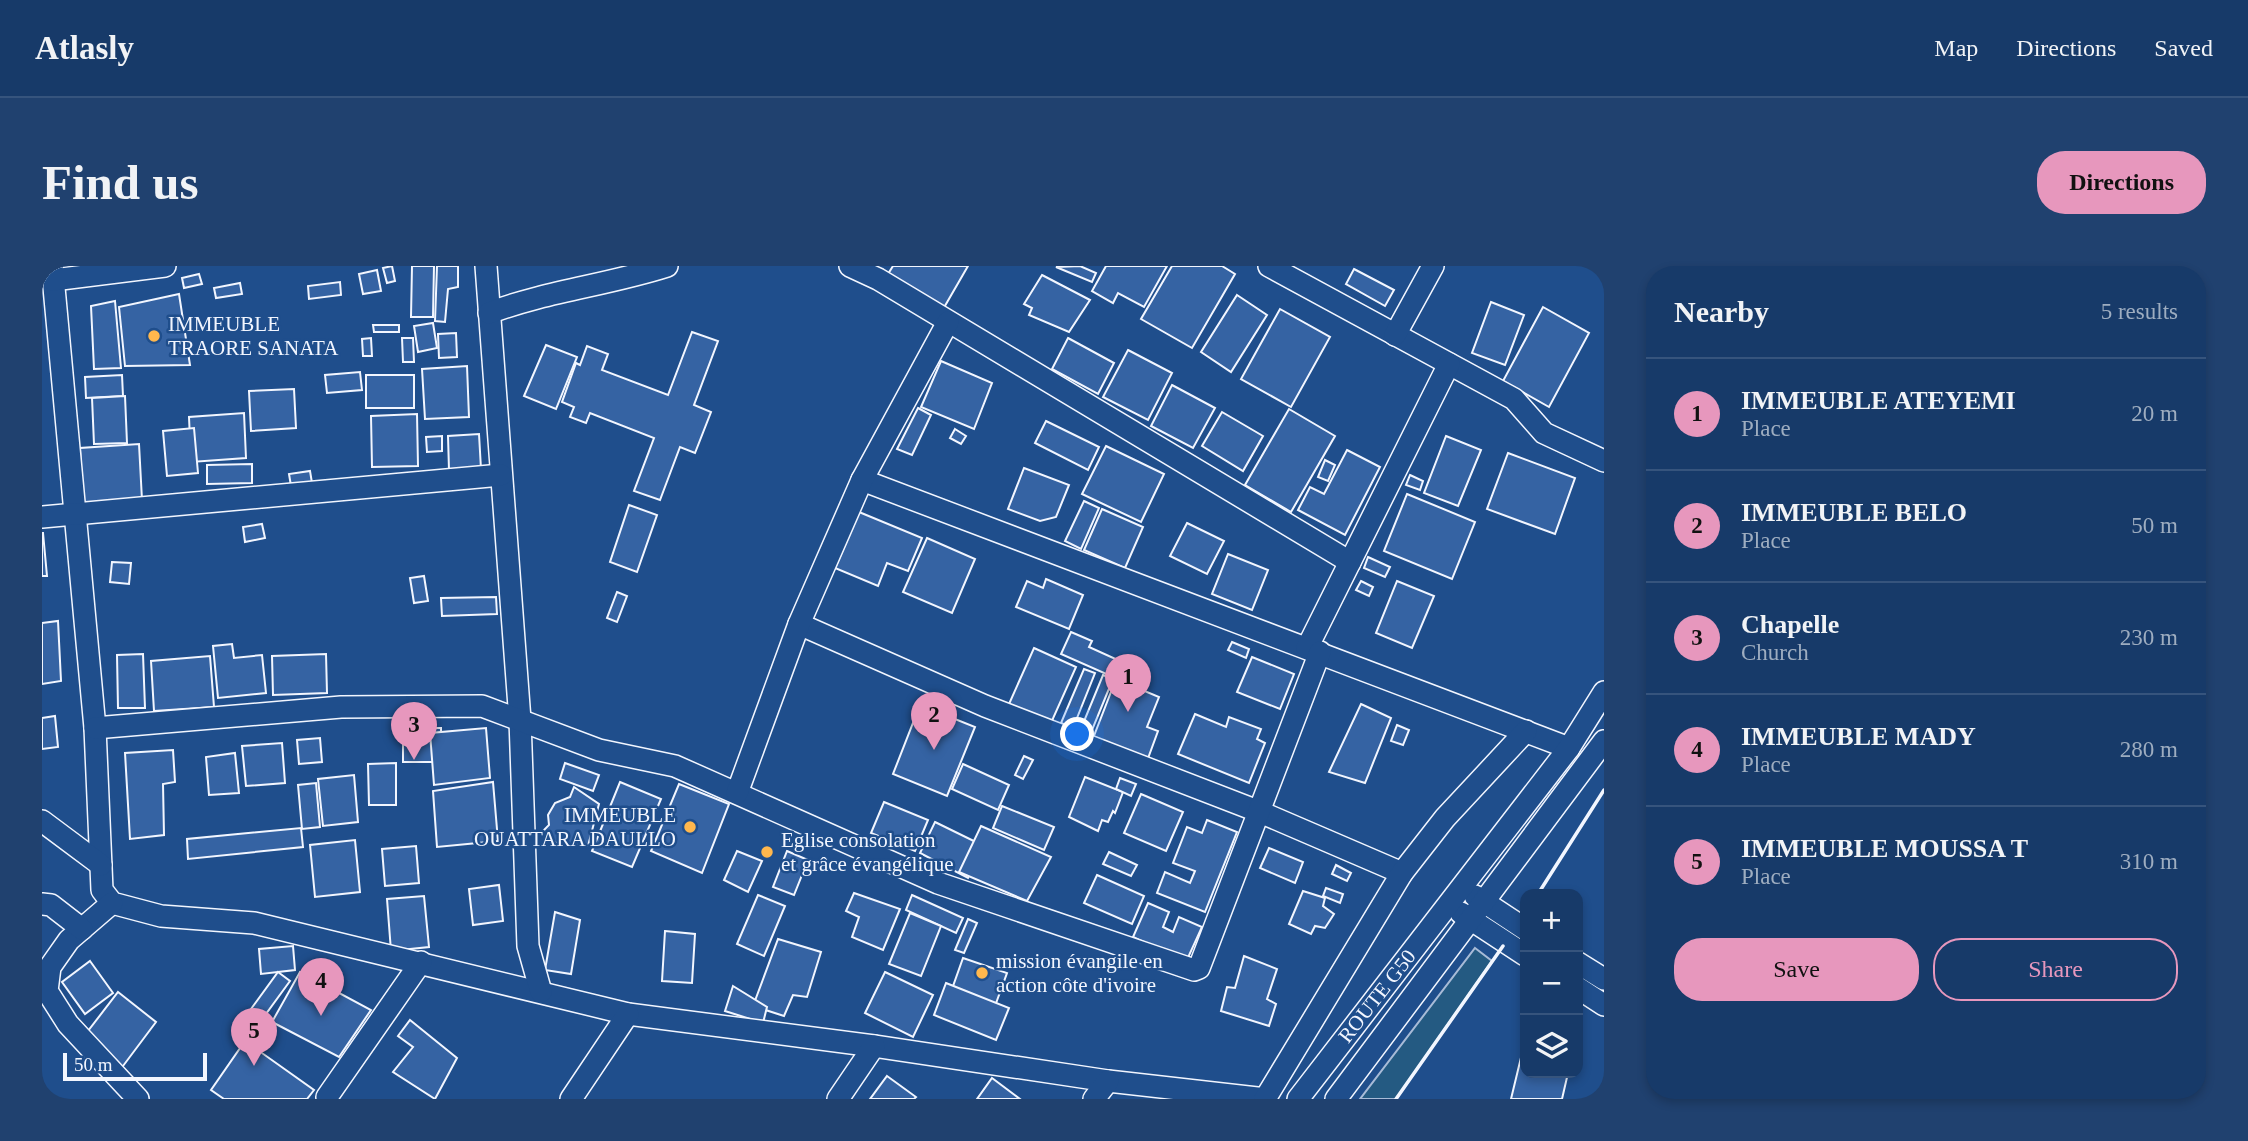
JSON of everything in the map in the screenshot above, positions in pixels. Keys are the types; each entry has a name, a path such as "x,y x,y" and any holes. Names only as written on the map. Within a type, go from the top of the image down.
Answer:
{"street":[{"path":"165,266 53,273 95,728 102,890 112,903 161,916 254,923 628,1014 874,1046 1108,1081 1266,1099 1402,873 1445,818 1526,731"},
{"path":"486,266 520,720 528,946 541,992"},
{"path":"489,313 529,299 618,281 667,266"},
{"path":"849,266 882,272 948,322 1186,461 1350,562"},
{"path":"1269,266 1514,399 1544,433 1604,461"},
{"path":"1395,335 1433,266"},
{"path":"737,793 799,624 862,480 948,322"},
{"path":"95,728 341,707 482,706 599,750 676,766 938,883 1194,970 1199,968 1260,812 1314,650 1350,562 1449,364"},
{"path":"42,517 501,475"},
{"path":"862,480 1569,748"},
{"path":"799,624 985,706 1260,812 1402,873"},
{"name":"ROUTE G50","path":"1298,1099 1569,748 1604,692"},
{"name":"ROUTE G50","path":"1336,1099 1604,741"},
{"path":"42,821 101,865"},
{"path":"1455,895 1479,911 1522,952"},
{"path":"112,903 69,940 50,967 47,991 68,1024 138,1099"},
{"path":"42,904 58,909 82,929"},
{"path":"1479,911 1520,927"},
{"path":"327,1098 421,962"},
{"path":"1583,965 1604,979"},
{"path":"1583,991 1604,1005"},
{"path":"571,1099 628,1014"},
{"path":"838,1099 874,1046"},
{"path":"1094,1099 1108,1081"}],"shaded area":[{"path":"1475,948 1492,961 1396,1099 1360,1099"}],"building":[{"path":"392,266 395,281 387,283 383,268"},
{"path":"412,266 434,266 433,317 411,317"},
{"path":"437,266 458,266 458,287 448,289 445,322 435,321"},
{"path":"893,266 968,266 942,311 888,274"},
{"path":"1080,266 1096,273 1092,282 1056,267"},
{"path":"1106,266 1167,266 1144,307 1118,293 1113,303 1092,291"},
{"path":"1172,266 1222,266 1235,274 1192,348 1141,319"},
{"path":"1354,269 1394,290 1385,306 1346,284"},
{"path":"377,270 381,291 363,294 359,274"},
{"path":"199,274 202,284 184,288 182,278"},
{"path":"1042,275 1090,300 1069,332 1029,315 1032,308 1024,304"},
{"path":"340,282 341,295 309,299 308,286"},
{"path":"240,283 242,294 216,298 214,288"},
{"name":"IMMEUBLE TRAORE SANATA","path":"179,294 190,365 125,366 119,307"},
{"path":"1237,295 1267,315 1231,372 1201,352"},
{"path":"115,301 121,368 94,369 91,306"},
{"path":"1491,302 1524,315 1505,365 1472,353"},
{"path":"1543,307 1589,333 1549,407 1503,381"},
{"path":"1280,309 1330,337 1291,407 1241,379"},
{"path":"433,323 437,348 418,352 414,326"},
{"path":"373,325 399,325 399,332 374,332"},
{"path":"692,332 718,341 694,405 711,412 695,453 680,447 660,500 634,491 654,438 590,413 586,423 570,417 574,407 562,402 576,363 580,365 587,346 608,354 602,370 668,395"},
{"path":"456,333 457,357 439,358 438,334"},
{"path":"371,338 372,356 363,356 362,339"},
{"path":"402,338 413,338 414,362 403,362"},
{"path":"1068,338 1114,363 1098,394 1052,369"},
{"path":"546,345 577,357 556,409 524,396"},
{"path":"1128,350 1172,373 1148,420 1103,397"},
{"path":"941,361 992,383 974,429 921,407"},
{"path":"467,366 469,417 425,419 422,369"},
{"path":"360,372 362,390 327,393 325,375"},
{"path":"122,375 123,396 86,398 85,377"},
{"path":"366,375 414,375 414,408 366,408"},
{"path":"1172,385 1215,408 1193,448 1151,426"},
{"path":"294,389 296,428 251,431 249,391"},
{"path":"125,396 127,443 94,444 92,398"},
{"path":"918,408 931,415 912,455 897,449"},
{"path":"1289,409 1335,436 1291,512 1245,485"},
{"path":"1222,412 1263,436 1243,471 1202,446"},
{"path":"244,413 246,458 191,462 189,417"},
{"path":"417,414 418,466 372,467 371,416"},
{"path":"1046,421 1099,447 1088,470 1035,443"},
{"path":"194,428 198,473 167,476 163,431"},
{"path":"955,429 966,436 961,444 950,438"},
{"path":"479,434 481,469 449,470 448,436"},
{"path":"442,436 442,451 427,452 426,437"},
{"path":"1446,436 1481,450 1458,506 1424,493"},
{"path":"139,444 142,500 83,504 80,448"},
{"path":"1106,446 1164,474 1141,522 1082,494"},
{"path":"1347,450 1380,467 1345,535 1298,510 1310,487 1324,494"},
{"path":"1508,453 1575,478 1555,534 1487,509"},
{"path":"1325,460 1335,465 1328,481 1318,477"},
{"path":"252,464 252,483 207,484 207,465"},
{"path":"1024,468 1069,485 1056,517 1040,521 1008,509"},
{"path":"310,471 312,483 291,486 289,474"},
{"path":"1410,475 1423,481 1420,490 1406,485"},
{"path":"1407,494 1475,522 1452,579 1384,551"},
{"path":"1084,501 1099,508 1081,549 1065,541"},
{"path":"629,505 657,515 637,572 610,562"},
{"path":"1102,509 1143,527 1125,568 1084,550"},
{"path":"859,512 922,538 908,571 887,563 878,586 835,568"},
{"path":"1187,523 1224,541 1207,574 1170,556"},
{"path":"262,524 265,538 245,542 243,527"},
{"path":"43,533 47,576 42,576"},
{"path":"927,538 975,559 952,613 903,592"},
{"path":"1228,554 1268,570 1252,610 1212,594"},
{"path":"1368,557 1390,567 1385,577 1364,568"},
{"path":"112,562 131,563 129,584 110,582"},
{"path":"424,576 428,601 414,603 410,578"},
{"path":"1046,579 1083,595 1069,629 1016,607 1027,581 1043,588"},
{"path":"1361,581 1373,587 1369,596 1356,590"},
{"path":"1397,581 1434,596 1412,648 1376,633"},
{"path":"617,592 627,596 617,622 607,618"},
{"path":"496,597 497,614 442,616 441,598"},
{"path":"58,621 61,681 42,684 42,623"},
{"path":"1071,632 1092,641 1089,647 1120,661 1113,677 1061,654"},
{"path":"1232,642 1249,649 1246,658 1228,650"},
{"path":"232,644 234,658 262,655 266,693 218,698 213,646"},
{"path":"1034,648 1076,667 1051,723 1009,704"},
{"path":"143,654 145,708 118,708 117,655"},
{"path":"326,654 327,693 273,695 272,656"},
{"path":"210,656 214,707 154,711 151,661"},
{"path":"1252,657 1294,674 1280,709 1237,692"},
{"path":"1084,669 1095,673 1073,728 1061,723"},
{"path":"1103,675 1113,679 1090,735 1080,731"},
{"path":"1116,679 1159,697 1147,727 1158,731 1147,761 1092,741"},
{"path":"1361,704 1391,718 1365,783 1329,772"},
{"path":"920,705 975,727 947,796 893,774"},
{"path":"1195,714 1226,727 1229,717 1261,729 1257,739 1265,743 1249,783 1178,754"},
{"path":"55,716 58,747 42,749 42,718"},
{"path":"1397,725 1409,730 1403,745 1391,741"},
{"path":"403,728 441,728 441,762 403,762"},
{"path":"486,728 490,778 434,785 430,733"},
{"path":"320,738 322,762 299,764 297,740"},
{"path":"282,743 285,783 246,786 242,746"},
{"path":"173,750 175,782 163,784 164,835 130,839 125,753"},
{"path":"235,753 239,793 209,795 206,757"},
{"path":"1024,756 1033,760 1023,779 1015,775"},
{"path":"396,763 396,805 369,805 368,764"},
{"path":"565,763 599,775 593,791 560,779"},
{"path":"963,764 1009,785 998,810 952,789"},
{"path":"354,775 358,822 323,826 318,779"},
{"path":"1085,777 1123,792 1115,813 1113,811 1108,822 1102,820 1098,831 1069,817"},
{"path":"1120,778 1136,784 1131,796 1116,789"},
{"path":"493,782 498,841 437,847 433,791"},
{"path":"620,782 661,799 632,867 592,851"},
{"path":"316,783 320,827 302,829 298,785"},
{"name":"IMMEUBLE OUATTARA DAULLO","path":"679,784 729,804 702,873 651,851"},
{"path":"574,787 599,804 588,846 560,845 541,833 549,825 548,815 555,803 570,797"},
{"path":"1141,794 1183,812 1166,851 1124,833"},
{"path":"884,802 928,820 915,851 871,833"},
{"path":"1002,806 1054,827 1044,850 993,828"},
{"path":"1207,820 1237,832 1205,912 1157,893 1165,872 1190,883 1195,871 1173,863 1187,827 1202,833"},
{"path":"935,822 984,846 968,878 920,853"},
{"path":"981,826 1051,857 1027,901 959,872"},
{"path":"301,828 303,847 188,859 187,839"},
{"path":"355,840 360,892 315,897 310,845"},
{"path":"416,846 419,883 385,886 382,849"},
{"path":"1269,848 1303,862 1295,883 1260,868"},
{"path":"737,851 762,861 748,892 724,880"},
{"path":"787,851 808,860 794,895 773,887"},
{"path":"1109,852 1137,865 1131,876 1103,864"},
{"path":"1336,865 1351,873 1347,881 1332,874"},
{"path":"1097,875 1144,896 1132,924 1084,903"},
{"path":"499,885 503,921 473,925 469,889"},
{"path":"1326,888 1343,894 1340,903 1323,896"},
{"path":"1303,891 1325,898 1323,906 1334,914 1325,928 1315,926 1311,934 1289,924"},
{"path":"854,893 900,909 883,950 852,937 859,917 846,911"},
{"path":"758,895 785,906 764,956 737,944"},
{"path":"912,895 963,918 956,933 906,910"},
{"path":"424,896 429,947 391,951 387,899"},
{"path":"1148,903 1169,912 1163,927 1173,932 1179,917 1202,927 1186,962 1133,937"},
{"path":"555,912 580,920 571,974 545,970"},
{"path":"910,913 941,926 921,976 889,964"},
{"path":"968,919 977,923 964,953 955,950"},
{"path":"665,931 695,934 692,983 662,981"},
{"path":"778,939 821,952 807,997 793,995 784,1016 753,1006"},
{"path":"293,946 295,970 261,974 259,949"},
{"path":"1244,956 1277,969 1267,999 1276,1004 1269,1026 1221,1011 1227,987 1235,988"},
{"path":"963,958 1007,973 995,1006 952,989"},
{"path":"90,961 113,993 85,1014 62,982"},
{"path":"278,972 290,981 255,1029 243,1020"},
{"path":"300,972 371,1010 339,1057 272,1022"},
{"path":"885,972 933,995 913,1037 865,1013"},
{"path":"946,983 1009,1008 996,1040 934,1015"},
{"path":"733,986 767,1007 763,1023 725,1011"},
{"path":"118,992 156,1022 120,1070 88,1031"},
{"path":"410,1020 457,1058 435,1099 393,1072 413,1047 398,1036"},
{"path":"245,1041 314,1090 307,1099 224,1099 211,1090"},
{"path":"1520,1062 1520,1078 1567,1078 1562,1099 1511,1099"},
{"path":"887,1076 916,1097 870,1099"},
{"path":"992,1078 1020,1099 977,1099"}],"wall":[{"path":"1541,889 1604,790"},
{"path":"1396,1099 1503,946"}],"place":[{"name":"IMMEUBLE TRAORE SANATA","path":"154,336"},
{"name":"IMMEUBLE ATEYEMI","path":"1128,712"},
{"name":"IMMEUBLE BELO","path":"934,750"},
{"name":"Chapelle","path":"414,760"},
{"name":"IMMEUBLE OUATTARA DAULLO","path":"690,827"},
{"name":"Eglise consolation et grâce évangélique","path":"767,852"},
{"name":"mission évangile en action côte d'ivoire","path":"982,973"},
{"name":"IMMEUBLE MADY","path":"321,1016"},
{"name":"IMMEUBLE MOUSSA T","path":"254,1066"}]}
